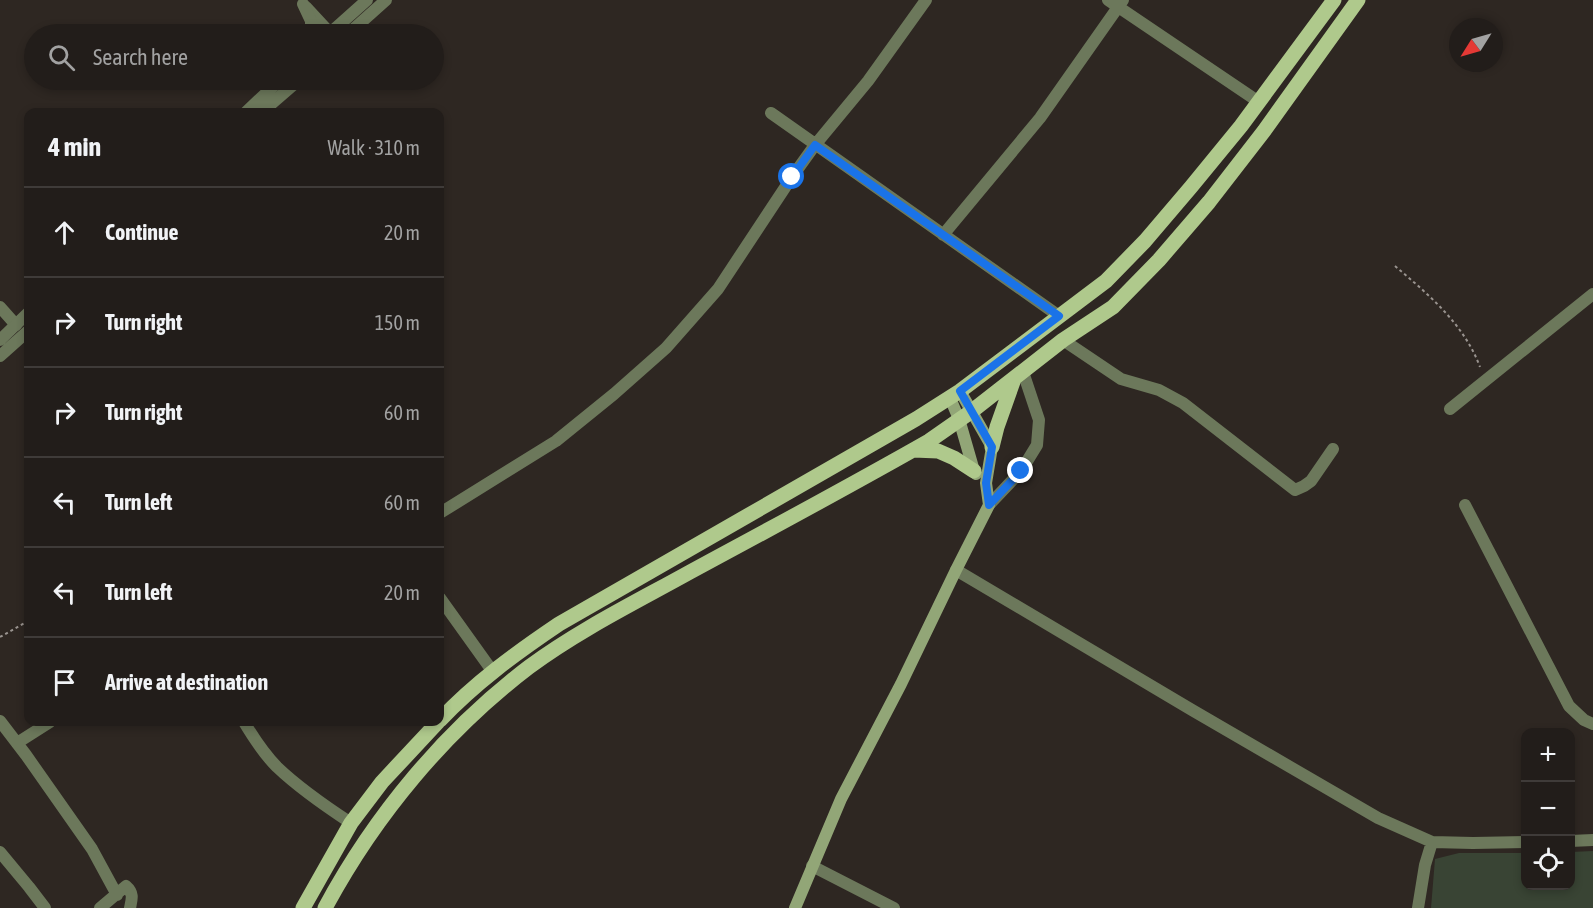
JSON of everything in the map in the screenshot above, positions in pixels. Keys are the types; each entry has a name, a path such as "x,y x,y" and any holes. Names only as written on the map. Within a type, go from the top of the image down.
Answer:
{"main road":[{"path":"444,716 493,672 559,624 955,395 1106,280 1145,241 1191,187 1259,102 1334,0"},
{"path":"325,908 358,851 407,784 480,709 529,668 570,640 631,605 929,441 1064,340 1113,307 1159,260 1209,202 1264,131 1358,0"},
{"path":"795,908 841,799 901,684 989,505 986,483 992,447 997,427 1018,376"},
{"path":"955,395 972,411 992,447"},
{"path":"955,395 959,419 974,471"},
{"path":"914,450 938,451 954,458 974,471 986,483"},
{"path":"303,908 351,823 382,782 434,726"}],"street":[{"path":"341,24 367,0"},
{"path":"359,24 386,0"},
{"path":"444,511 556,441 666,348 718,289 815,145 868,81 926,0"},
{"path":"301,2 321,24"},
{"path":"301,2 311,24"},
{"path":"943,235 1040,118 1116,2 1259,102"},
{"path":"250,108 269,90"},
{"path":"266,108 287,90"},
{"path":"771,113 1059,316"},
{"path":"1450,409 1593,294"},
{"path":"0,307 24,331"},
{"path":"0,340 24,332"},
{"path":"0,356 24,333"},
{"path":"1064,340 1121,379 1159,390 1183,403 1294,490 1311,481 1333,449"},
{"path":"989,505 1021,471 1037,445 1040,420 1018,376"},
{"path":"1466,505 1569,706 1584,720 1593,724"},
{"path":"956,570 1378,818 1432,842 1521,842"},
{"path":"444,604 493,672"},
{"path":"0,721 92,849 117,895"},
{"path":"17,743 44,726"},
{"path":"246,726 276,766 318,801 351,823"},
{"path":"1575,841 1593,840"},
{"path":"1418,908 1425,865 1432,842"},
{"path":"0,852 45,908"},
{"path":"812,866 894,908"},
{"path":"100,908 126,886 133,896 130,908"}],"path":[{"path":"1395,266 1440,306 1463,333 1476,356 1485,381"},
{"path":"0,637 24,623"}],"green space":[{"path":"1593,851 1593,908 1431,908 1435,859 1459,853 1521,853 1521,890 1575,890 1575,852"}],"route":[{"path":"792,177 815,145 1059,316 960,391 992,447 986,483 989,505 1021,471"}]}
